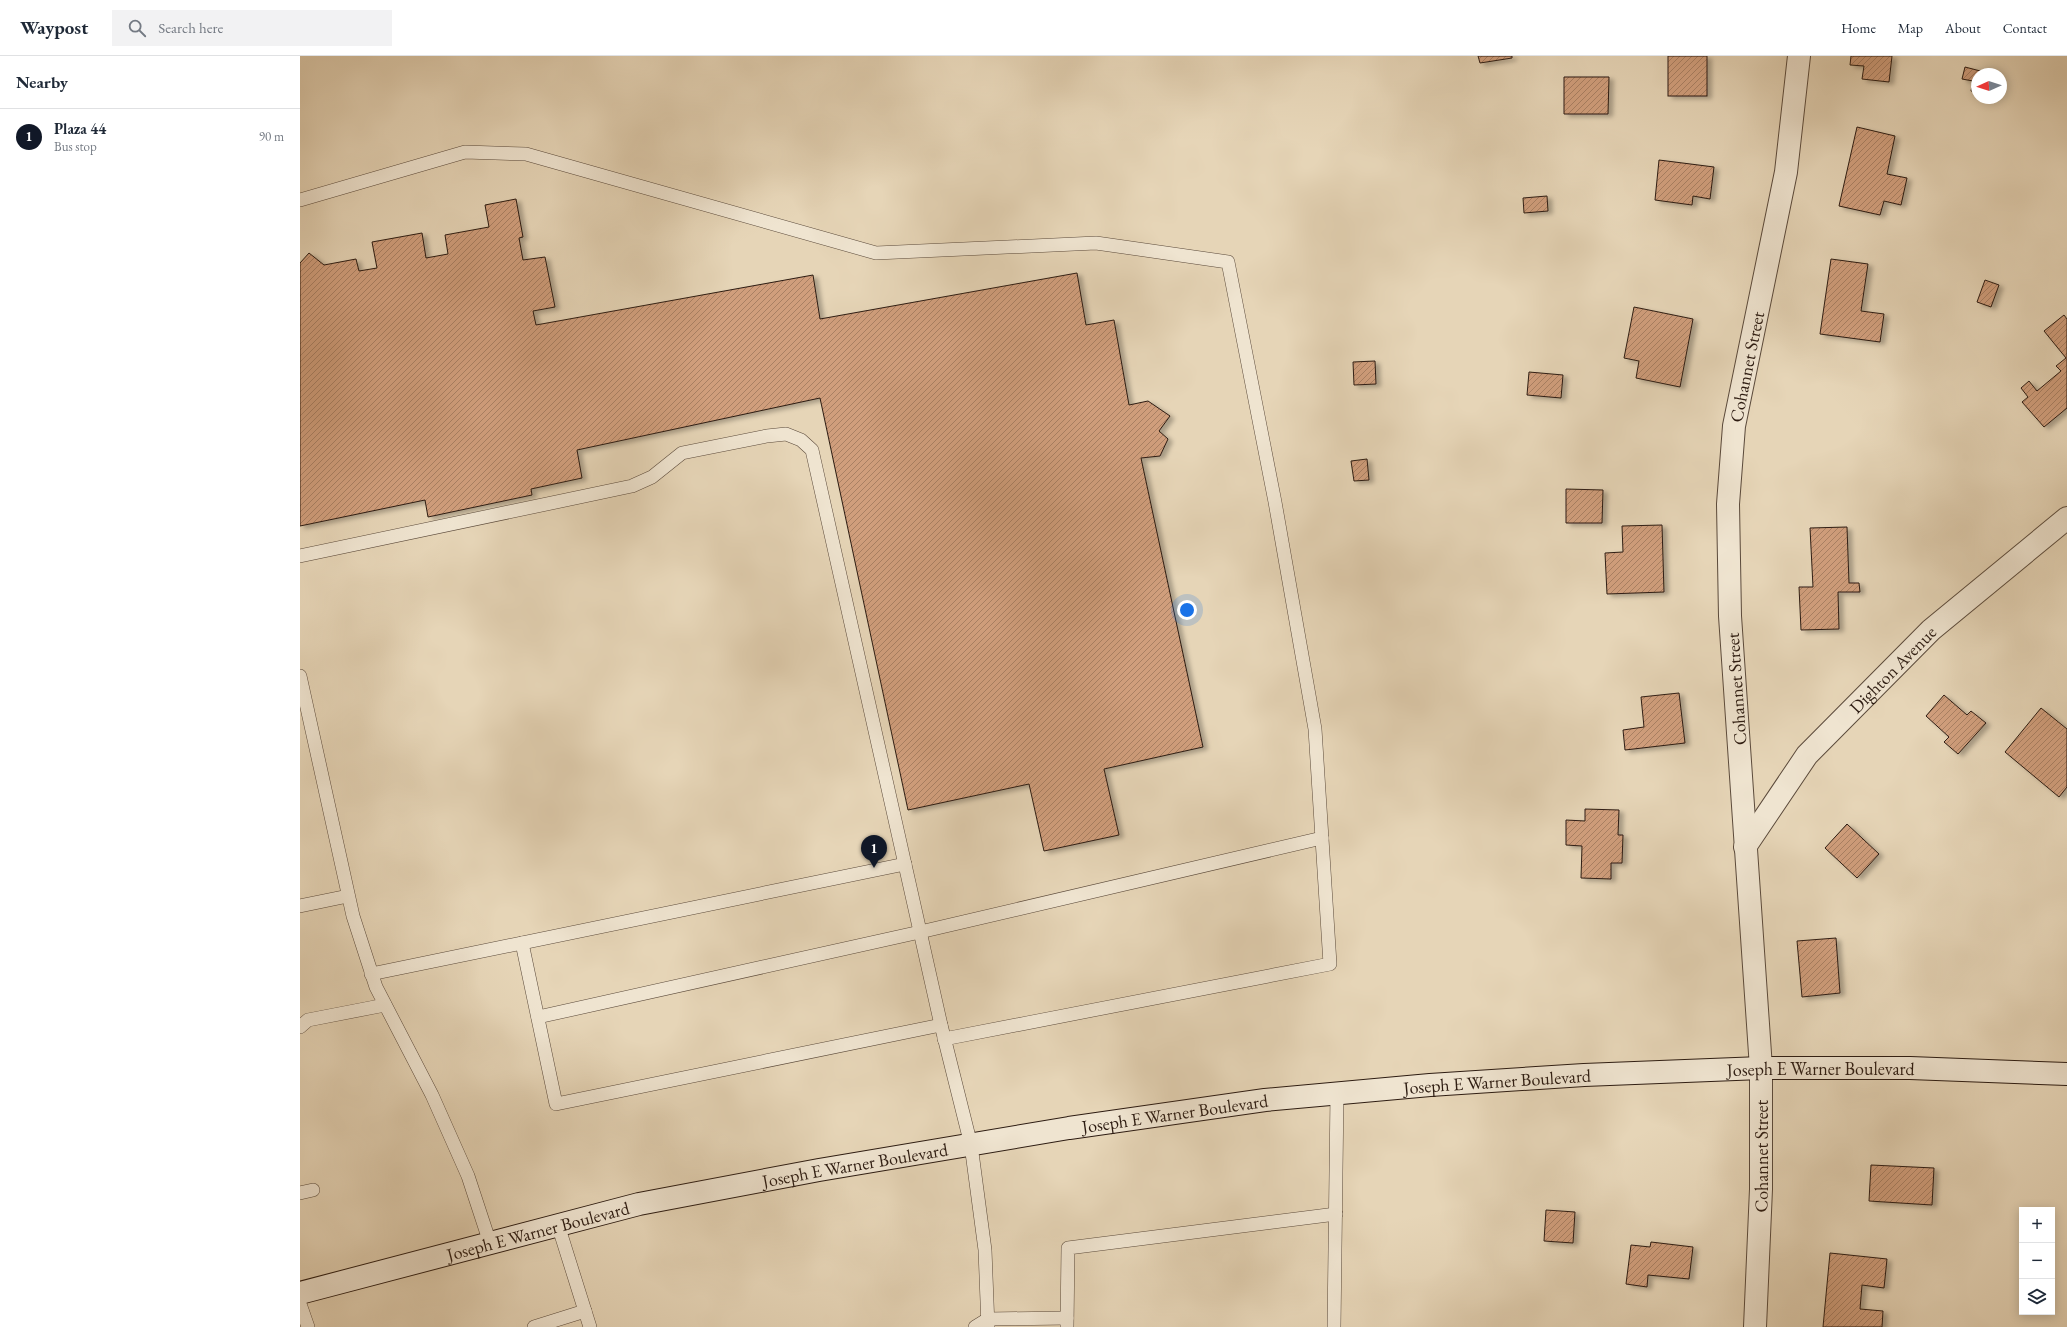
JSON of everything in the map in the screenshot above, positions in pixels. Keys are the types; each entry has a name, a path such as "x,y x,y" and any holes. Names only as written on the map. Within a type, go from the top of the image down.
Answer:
{"main road":[{"name":"Cohannet Street","path":"1756,1327 1761,1189 1761,1068 1745,847 1740,736 1730,616 1728,496 1734,426 1786,172 1799,56"},
{"name":"Dighton Avenue","path":"1745,847 1807,755 1931,630 2067,518"},
{"name":"Joseph E Warner Boulevard","path":"300,1293 639,1204 820,1170 971,1144 1069,1128 1265,1100 1584,1075 1761,1068 1910,1068 2067,1074"}],"lane":[{"path":"300,200 465,152 526,154 876,253 1096,243 1228,262 1275,502 1315,729 1330,964 944,1039"},
{"path":"300,556 632,486 652,477 682,453 767,436 786,434 801,440 812,450 944,1039 971,1144 985,1250 988,1323"},
{"path":"300,676 348,896 372,974 385,1005 438,1108 468,1176 490,1243"},
{"path":"538,1016 920,932 1322,838"},
{"path":"372,974 905,864"},
{"path":"300,906 348,896"},
{"path":"522,943 556,1104 941,1025"},
{"path":"300,1027 308,1020 385,1005"},
{"path":"1334,1327 1337,1094"},
{"path":"300,1193 313,1190"},
{"path":"975,1327 988,1323 1067,1322 1068,1248 1336,1214"},
{"path":"558,1225 590,1327"},
{"path":"300,1304 308,1327"},
{"path":"534,1327 585,1311"}],"building":[{"path":"1478,56 1512,56 1512,58 1480,63"},
{"path":"1668,56 1707,56 1707,96 1668,96"},
{"path":"1851,56 1892,56 1889,82 1862,79 1864,66 1850,65"},
{"path":"1965,67 1971,69 1971,81 1962,79"},
{"path":"1564,77 1609,77 1608,114 1564,114"},
{"path":"1857,127 1895,136 1887,174 1907,178 1901,205 1884,201 1880,215 1839,206"},
{"path":"1659,160 1714,167 1710,199 1693,196 1692,205 1655,200"},
{"path":"1547,196 1548,211 1524,213 1523,198"},
{"path":"516,199 523,237 519,238 523,260 545,257 555,307 533,311 536,325 813,275 820,319 1077,273 1086,325 1114,320 1129,405 1148,401 1170,416 1159,431 1168,439 1160,456 1141,458 1203,747 1104,769 1119,835 1044,851 1029,784 908,810 820,398 577,450 582,478 531,489 532,495 428,517 425,500 300,526 300,263 309,253 324,265 356,259 359,271 377,268 372,242 422,233 426,258 448,254 445,235 489,227 485,205"},
{"path":"1831,259 1868,264 1861,311 1884,314 1880,342 1820,334"},
{"path":"1985,280 1999,285 1991,307 1977,302"},
{"path":"1634,307 1693,319 1680,387 1636,378 1639,361 1624,358"},
{"path":"2064,315 2067,319 2067,408 2044,427 2022,402 2028,397 2021,388 2029,381 2037,391 2061,371 2056,366 2066,358 2044,331"},
{"path":"1375,361 1376,384 1354,385 1353,362"},
{"path":"1529,372 1563,375 1561,398 1527,395"},
{"path":"1367,459 1369,480 1354,481 1351,461"},
{"path":"1566,489 1603,490 1602,523 1566,523"},
{"path":"1662,525 1664,592 1607,594 1605,553 1623,552 1622,526"},
{"path":"1847,527 1849,583 1859,583 1860,592 1838,592 1839,629 1801,630 1799,587 1813,587 1810,528"},
{"path":"1679,693 1685,743 1625,750 1623,730 1644,727 1641,697"},
{"path":"1944,695 1967,715 1971,711 1986,723 1958,754 1944,742 1949,737 1926,716"},
{"path":"2041,708 2067,729 2067,787 2059,797 2005,752"},
{"path":"1585,809 1619,810 1618,835 1623,835 1622,863 1611,863 1611,879 1581,878 1582,846 1566,845 1566,820 1585,821"},
{"path":"1847,824 1879,854 1857,878 1825,848"},
{"path":"1836,938 1840,993 1802,997 1797,941"},
{"path":"1871,1165 1934,1168 1932,1205 1869,1201"},
{"path":"1546,1210 1575,1212 1573,1243 1544,1241"},
{"path":"1651,1242 1693,1247 1689,1279 1648,1275 1647,1287 1626,1284 1631,1245 1650,1247"},
{"path":"1830,1253 1887,1259 1884,1288 1862,1285 1860,1309 1883,1311 1882,1327 1823,1327"}],"place":[{"name":"Plaza 44","path":"874,868"}]}
